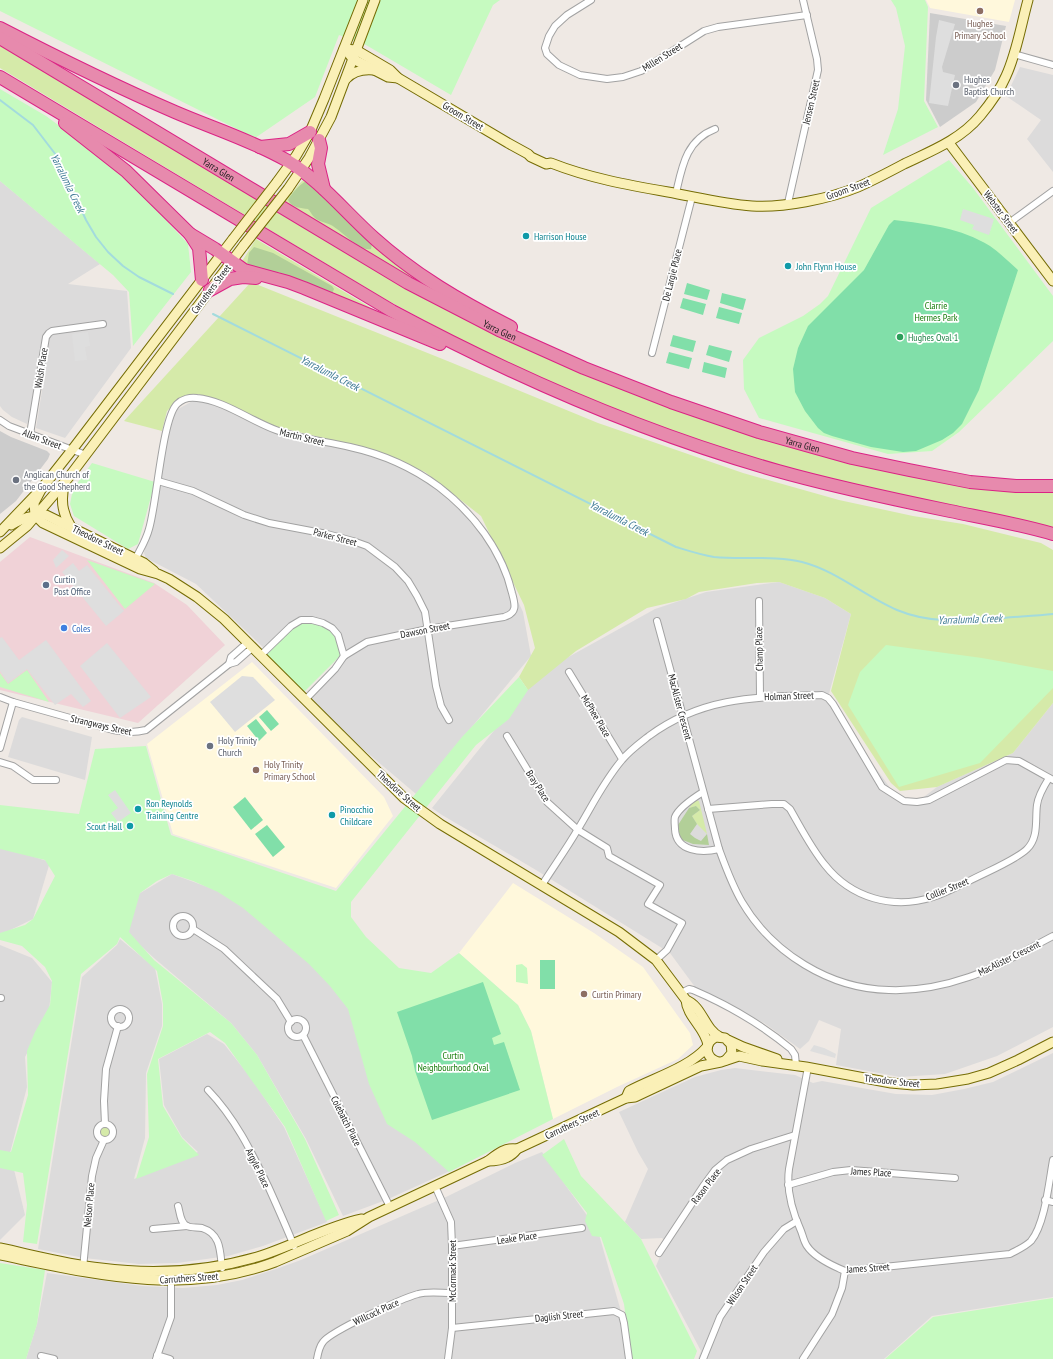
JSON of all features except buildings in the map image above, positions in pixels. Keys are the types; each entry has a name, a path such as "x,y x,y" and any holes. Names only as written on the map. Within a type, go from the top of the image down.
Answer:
{"highway":[{"path":"0,28 129,92 259,147 290,163 324,189 374,238 398,258 422,276 475,308 530,337 586,363 665,396 758,432"},
{"name":"Yarra Glen","path":"0,38 408,283 499,330 584,368 671,402 758,432 852,458 955,479 1000,485 1053,486"},
{"path":"0,76 392,311 454,345 562,395 689,443 748,462 837,486 1053,535"},
{"path":"21,89 126,171 190,234 199,248 202,280"},
{"path":"259,147 289,144 310,132"},
{"path":"319,140 321,148 318,164 324,189"},
{"path":"190,234 215,249 244,270 304,288 414,334 507,370"},
{"path":"210,290 230,279 243,277 272,278"}],"main road":[{"name":"Carruthers Street","path":"0,548 27,526 69,477 210,290 226,258 233,239 277,182 310,132 363,0"},
{"name":"Carruthers Street","path":"2,530 42,488 202,280 226,258 244,245 288,189 309,158 331,117 375,0"},
{"name":"Groom Street","path":"354,54 390,70 398,78 528,154 530,157 546,164 551,163 583,175 692,197 753,206 788,204 834,196 859,187 949,143 963,133 979,117 1007,75 1028,0"},
{"name":"Groom Street","path":"344,48 376,70 388,76 398,78"},
{"path":"345,80 350,75 355,73 376,70"},
{"name":"Webster Street","path":"949,143 1053,281"},
{"path":"69,477 65,483 62,498 64,513 71,527"},
{"path":"2,530 24,518 35,515 34,503 42,488"},
{"name":"Theodore Street","path":"35,515 46,515 71,527 134,562 169,579 197,597 224,619 404,798 414,806 440,824 620,932 656,960 683,996 697,1008 710,1030 746,1049 792,1065"},
{"name":"Theodore Street","path":"35,515 43,523 134,562"},
{"name":"Theodore Street","path":"683,996 688,1010 704,1034 708,1046"},
{"path":"723,1038 730,1043 732,1049 731,1055 722,1061 713,1060 707,1053 708,1046 713,1039 723,1038"},
{"name":"Theodore Street","path":"722,1061 741,1056 762,1061 808,1067 904,1085 937,1084 968,1079 989,1073 1053,1042"},
{"name":"Carruthers Street","path":"626,1098 629,1091 686,1062 698,1055 708,1046"},
{"name":"Carruthers Street","path":"222,1271 264,1266 296,1253 347,1231 369,1217 488,1162 497,1153 510,1148 517,1150 626,1098 635,1097 701,1066 722,1061"},
{"name":"Carruthers Street","path":"0,1248 83,1268 113,1277 171,1276 196,1279 222,1271 344,1223 369,1217"},
{"name":"Carruthers Street","path":"0,1255 83,1268"}],"street":[{"name":"Millen Street","path":"591,0 567,15 555,26 548,36 546,48 547,54 559,65 580,76 608,79 623,77 641,71 704,31 718,27 807,15"},
{"name":"Jensen Street","path":"788,204 818,70 817,59 803,0"},
{"path":"1014,54 1053,65"},
{"path":"676,193 687,153 698,138 715,129"},
{"path":"1009,223 1053,191"},
{"name":"De Largie Place","path":"652,353 692,197"},
{"name":"Walsh Place","path":"30,434 45,343 49,333 52,331 103,324"},
{"name":"Martin Street","path":"134,562 150,528 171,413 177,404 187,398 198,398 229,408 273,429 294,436 349,446 376,454 418,473 464,507 490,542 502,564 511,587 515,605 514,611 510,616"},
{"name":"Allan Street","path":"0,420 9,426 86,455"},
{"name":"Parker Street","path":"158,481 193,491 244,515 269,523 327,534 353,541 366,546 395,567 408,581 425,612 436,686 441,706 449,720"},
{"name":"Champ Place","path":"759,601 760,696"},
{"name":"Dawson Street","path":"305,700 335,668 344,656 367,642 510,616"},
{"path":"260,656 291,626 302,620 312,620 324,623 332,628 338,635 344,656"},
{"name":"MacAlister Crescent","path":"657,621 719,850 731,881 743,903 758,925 779,947 803,964 830,978 859,986 888,990 918,990 947,984 970,977 1001,964 1053,936"},
{"name":"Strangways Street","path":"0,697 113,730 128,733 146,730 229,664 236,662 250,645"},
{"name":"McPhee Place","path":"569,672 622,759"},
{"name":"Holman Street","path":"542,885 578,830 598,794 622,759 661,728 702,708 720,703 760,696 822,695 828,698 882,787 904,801 917,802 929,800 1006,760 1018,761 1051,779"},
{"path":"0,748 14,702"},
{"name":"Bray Place","path":"507,736 547,802 578,830 607,848 609,856 660,885 648,904 682,923 667,950 656,960"},
{"path":"0,762 13,766 33,780 56,780"},
{"name":"Collier Street","path":"708,809 784,804 790,808 825,866 839,880 850,888 873,899 887,902 908,902 934,897 1018,856 1028,848 1033,840 1036,826 1037,804 1042,789 1051,779"},
{"path":"703,792 684,805 676,817 675,837 681,844 690,849 707,851 719,850"},
{"path":"193,930 224,949 277,999 291,1022 289,1027 292,1035 298,1037 303,1035"},
{"path":"683,996 689,989 694,990 749,1019 791,1049 794,1055 792,1065"},
{"name":"Colebatch Place","path":"291,1022 294,1020 300,1020 304,1023 306,1029 303,1035 390,1208"},
{"name":"Nelson Place","path":"105,1124 104,1101 106,1069 118,1026"},
{"name":"James Street","path":"808,1067 789,1168 788,1185 790,1201 807,1246 825,1262 845,1271 1010,1254 1020,1249 1030,1242 1036,1234 1040,1223 1053,1160"},
{"name":"Argyle Place","path":"208,1090 223,1106 238,1128 261,1173 293,1243 296,1253"},
{"name":"Nelson Place","path":"105,1124 111,1126 113,1132 110,1139 104,1140 99,1136 98,1130 105,1124"},
{"name":"Rason Place","path":"659,1254 715,1170 727,1160 751,1149 795,1135"},
{"name":"Nelson Place","path":"83,1268 92,1176 96,1158 104,1140"},
{"name":"James Place","path":"788,1185 833,1172 851,1170 955,1178"},
{"name":"McCormack Street","path":"435,1186 451,1222 452,1328 448,1359"},
{"path":"1045,1200 1053,1202"},
{"path":"178,1206 182,1221 187,1226"},
{"name":"Wilson Street","path":"703,1359 720,1317 764,1252 784,1229 797,1221"},
{"path":"152,1229 187,1226 205,1229 214,1235 220,1250 222,1271"},
{"name":"Leake Place","path":"452,1246 582,1228"},
{"path":"803,1359 832,1314 842,1288 845,1271"},
{"path":"170,1359 157,1357 172,1317 171,1276"},
{"name":"Willcock Place","path":"317,1359 322,1342 328,1336 341,1329 420,1293 452,1293"},
{"name":"Daglish Street","path":"452,1328 614,1311 622,1315 629,1359"},
{"path":"40,1356 54,1359"}],"shaded area":[{"name":"Hughes Primary School","path":"926,0 1015,0 1009,22 930,8"},
{"name":"Hughes Baptist Church","path":"930,13 1006,26 995,70 976,102 940,127 926,100"},
{"path":"939,20 955,24 942,67 943,72 955,75 948,106 929,103"},
{"path":"1020,67 1053,75 1053,172 1027,139 1041,120 1006,96"},
{"path":"0,181 100,264 68,284 127,291 131,348 65,438 36,428 45,372 44,350 34,385 30,415 27,424 12,417 0,406"},
{"path":"963,209 994,219 989,235 972,229 974,225 960,220"},
{"path":"88,332 90,346 85,347 87,360 75,361 72,334"},
{"path":"198,398 294,437 376,454 419,473 464,507 490,542 523,612 531,656 416,794 305,700 344,656 332,628 302,620 266,650 196,584 146,558 144,553 171,413"},
{"name":"Anglican Church of the Good Shepherd","path":"0,431 11,437 47,451 50,454 48,459 16,501 0,514"},
{"path":"30,537 154,583 187,605 225,645 138,723 0,690 0,562"},
{"path":"62,550 69,556 56,568 53,560"},
{"path":"73,563 79,571 87,565 124,611 106,626 62,572"},
{"path":"779,582 825,598 851,614 827,701 896,796 917,802 937,787 1013,753 1053,703 1053,1027 997,1056 945,1074 900,1077 836,1065 841,1029 819,1020 809,1041 800,1049 764,1023 695,987 670,953 432,808 529,687 563,660 655,609 706,592"},
{"path":"2,637 19,660 46,640 91,701 83,707 71,694 55,705 27,669 8,683 0,671 0,638"},
{"path":"107,643 151,697 120,718 80,666"},
{"name":"Holy Trinity Primary School","path":"252,662 384,797 393,816 336,888 173,834 147,744"},
{"path":"242,676 253,677 275,700 235,732 210,702"},
{"path":"22,717 92,737 85,780 8,757 19,720"},
{"path":"115,790 131,813 118,822 111,813 118,808 108,795"},
{"path":"0,846 50,862 33,919 0,935"},
{"path":"172,874 243,900 343,995 424,1143 452,1170 386,1200 343,1216 306,1139 257,1055 231,1023 154,958 125,931 137,895"},
{"name":"Curtin Primary","path":"513,883 594,933 643,967 690,1033 693,1045 678,1059 553,1119 531,1031 518,1005 459,953"},
{"path":"120,939 155,968 162,1004 162,1026 146,1073 145,1138 134,1179 198,1152 182,1137 164,1105 159,1059 207,1034 224,1044 251,1078 284,1127 327,1222 263,1246 228,1256 177,1263 139,1264 84,1258 38,1249 82,977 117,945"},
{"path":"0,945 32,958 52,982 49,1011 25,1057 27,1087 10,1153 25,1215 0,1240"},
{"path":"814,1045 836,1054 835,1058 810,1051"},
{"path":"1053,1053 1053,1297 932,1316 884,1359 698,1359 701,1351 656,1266 666,1242 662,1238 641,1239 625,1222 648,1169 638,1152 619,1112 695,1077 735,1068 795,1075 813,1083 822,1081 896,1094 932,1095 993,1082"},
{"path":"542,1152 598,1231 622,1315 629,1359 26,1359 37,1324 47,1273 142,1286 183,1288 217,1285 242,1280 301,1260 446,1197 515,1163"}],"green space":[{"path":"0,0 500,0 493,5 451,95 366,45 339,35 315,97 255,138 0,11"},
{"path":"891,0 925,0 928,7 924,101 938,127 883,155 898,109 905,46 896,8"},
{"path":"0,44 422,296 795,447 1053,490 1053,530 782,468 645,424 511,365 383,298 0,68"},
{"path":"0,89 46,116 123,173 188,244 191,272 133,346 129,292 113,275 0,181"},
{"name":"Hughes Oval 1","path":"949,160 973,188 1053,296 1053,341 959,432 932,451 888,454 759,418 744,389 743,360 759,338 803,316 820,304 828,296 871,208"},
{"path":"305,179 438,293 382,262 284,202"},
{"path":"306,181 309,182 372,244 371,249 367,249 356,244 329,224 318,220 308,209 297,207 290,203 288,200 298,187"},
{"name":"Hughes Oval 1","path":"894,220 932,225 968,235 990,246 1018,270 979,390 962,424 953,433 942,440 916,451 903,452 871,447 824,433 818,428 805,411 795,392 793,369 798,348 808,326 864,270 889,225"},
{"path":"256,239 368,306 383,316 241,263"},
{"path":"254,247 273,253 332,286 334,289 332,294 288,279 279,272 269,273 247,265 249,253"},
{"path":"251,282 598,423 743,473 839,500 913,516 963,524 1041,543 1053,550 1053,703 1013,753 937,787 900,791 891,783 831,691 851,614 825,598 779,582 757,583 699,592 686,599 647,608 576,651 528,690 519,677 535,648 524,605 481,516 425,472 373,450 274,426 198,394 180,399 167,411 162,431 124,421"},
{"path":"687,283 710,290 707,300 684,294"},
{"path":"722,293 746,299 743,310 720,303"},
{"path":"683,298 706,304 703,315 680,308"},
{"path":"719,307 742,313 739,324 716,318"},
{"path":"673,335 696,341 693,352 670,346"},
{"path":"709,345 732,351 729,362 706,355"},
{"path":"669,352 692,358 689,369 666,363"},
{"path":"704,362 727,368 725,378 702,372"},
{"path":"92,463 155,482 138,544 128,549 74,516 70,504 73,489"},
{"path":"87,560 155,584 125,609"},
{"path":"312,622 328,629 338,641 344,652 304,692 265,655 293,628 303,623"},
{"path":"886,645 982,658 1053,671 1053,688 980,763 899,787 848,705 860,672"},
{"path":"27,670 49,702 0,687 0,673 8,684"},
{"name":"Curtin Neighbourhood Oval","path":"519,677 528,690 509,719 476,745 351,902 351,917 366,937 399,968 431,973 459,953 518,1005 531,1031 553,1119 449,1172 415,1142 387,1124 369,1084 348,1009 330,986 309,964 243,908 218,892 172,874 157,881 140,893 129,932 154,960 231,1023 257,1055 305,1139 339,1215 326,1221 285,1127 225,1043 210,1032 158,1059 163,1106 182,1138 199,1155 136,1179 149,1137 147,1074 163,1026 163,1004 157,971 120,937 117,944 81,974 37,1244 23,1242 27,1205 23,1173 0,1168 0,1150 11,1152 28,1095 27,1051 35,1032 50,1005 52,981 45,967 22,946 0,940 0,933 25,925 33,919 55,876 45,860 0,849 0,805 79,814 95,749 146,746 171,835 336,891 462,737"},
{"path":"267,710 279,724 271,731 259,717"},
{"path":"256,719 267,733 259,741 247,726"},
{"path":"245,797 263,820 251,830 233,807"},
{"path":"695,800 699,801 707,834 697,824 692,816 700,810 696,806 689,808"},
{"path":"696,806 700,810 692,816 697,824 690,834 701,841 707,834 709,845 693,844 680,839 678,825 689,808"},
{"path":"267,825 285,847 273,857 255,834"},
{"path":"540,960 555,960 555,989 540,989"},
{"path":"522,964 527,968 528,984 516,982 516,965"},
{"name":"Curtin Neighbourhood Oval","path":"483,982 501,1034 492,1038 494,1045 504,1042 520,1090 432,1120 397,1012"},
{"path":"105,1126 109,1128 111,1132 109,1136 105,1138 101,1136 99,1132 101,1128"},
{"path":"564,1139 581,1176 641,1239 697,1351 694,1359 631,1359 624,1304 601,1237 592,1236 585,1221 587,1213 542,1155"},
{"path":"0,1263 45,1270 37,1324 26,1359 0,1359"},
{"path":"1053,1298 1053,1359 885,1359 933,1317"}],"waterway":[{"name":"Yarralumla Creek","path":"0,100 33,125 56,155 86,220 96,237 108,252 123,266 139,277 173,294"},
{"name":"Yarralumla Creek","path":"213,314 676,547 714,557 769,558 802,562 839,577 873,598 897,610 920,617 944,620 968,620 1053,614"}],"place":[{"name":"Hughes Primary School","path":"980,11"},
{"name":"Hughes Baptist Church","path":"956,85"},
{"name":"Harrison House","path":"526,236"},
{"name":"John Flynn House","path":"788,266"},
{"name":"Hughes Oval 1","path":"900,337"},
{"name":"Anglican Church of the Good Shepherd","path":"16,480"},
{"name":"Curtin Post Office","path":"46,585"},
{"name":"Coles","path":"64,628"},
{"name":"Holy Trinity Church","path":"210,746"},
{"name":"Holy Trinity Primary School","path":"256,770"},
{"name":"Ron Reynolds Training Centre","path":"138,809"},
{"name":"Pinocchio Childcare","path":"332,815"},
{"name":"Scout Hall","path":"130,826"},
{"name":"Curtin Primary","path":"584,994"}],"park label":[{"name":"Clarrie Hermes Park","path":"936,310"}]}
